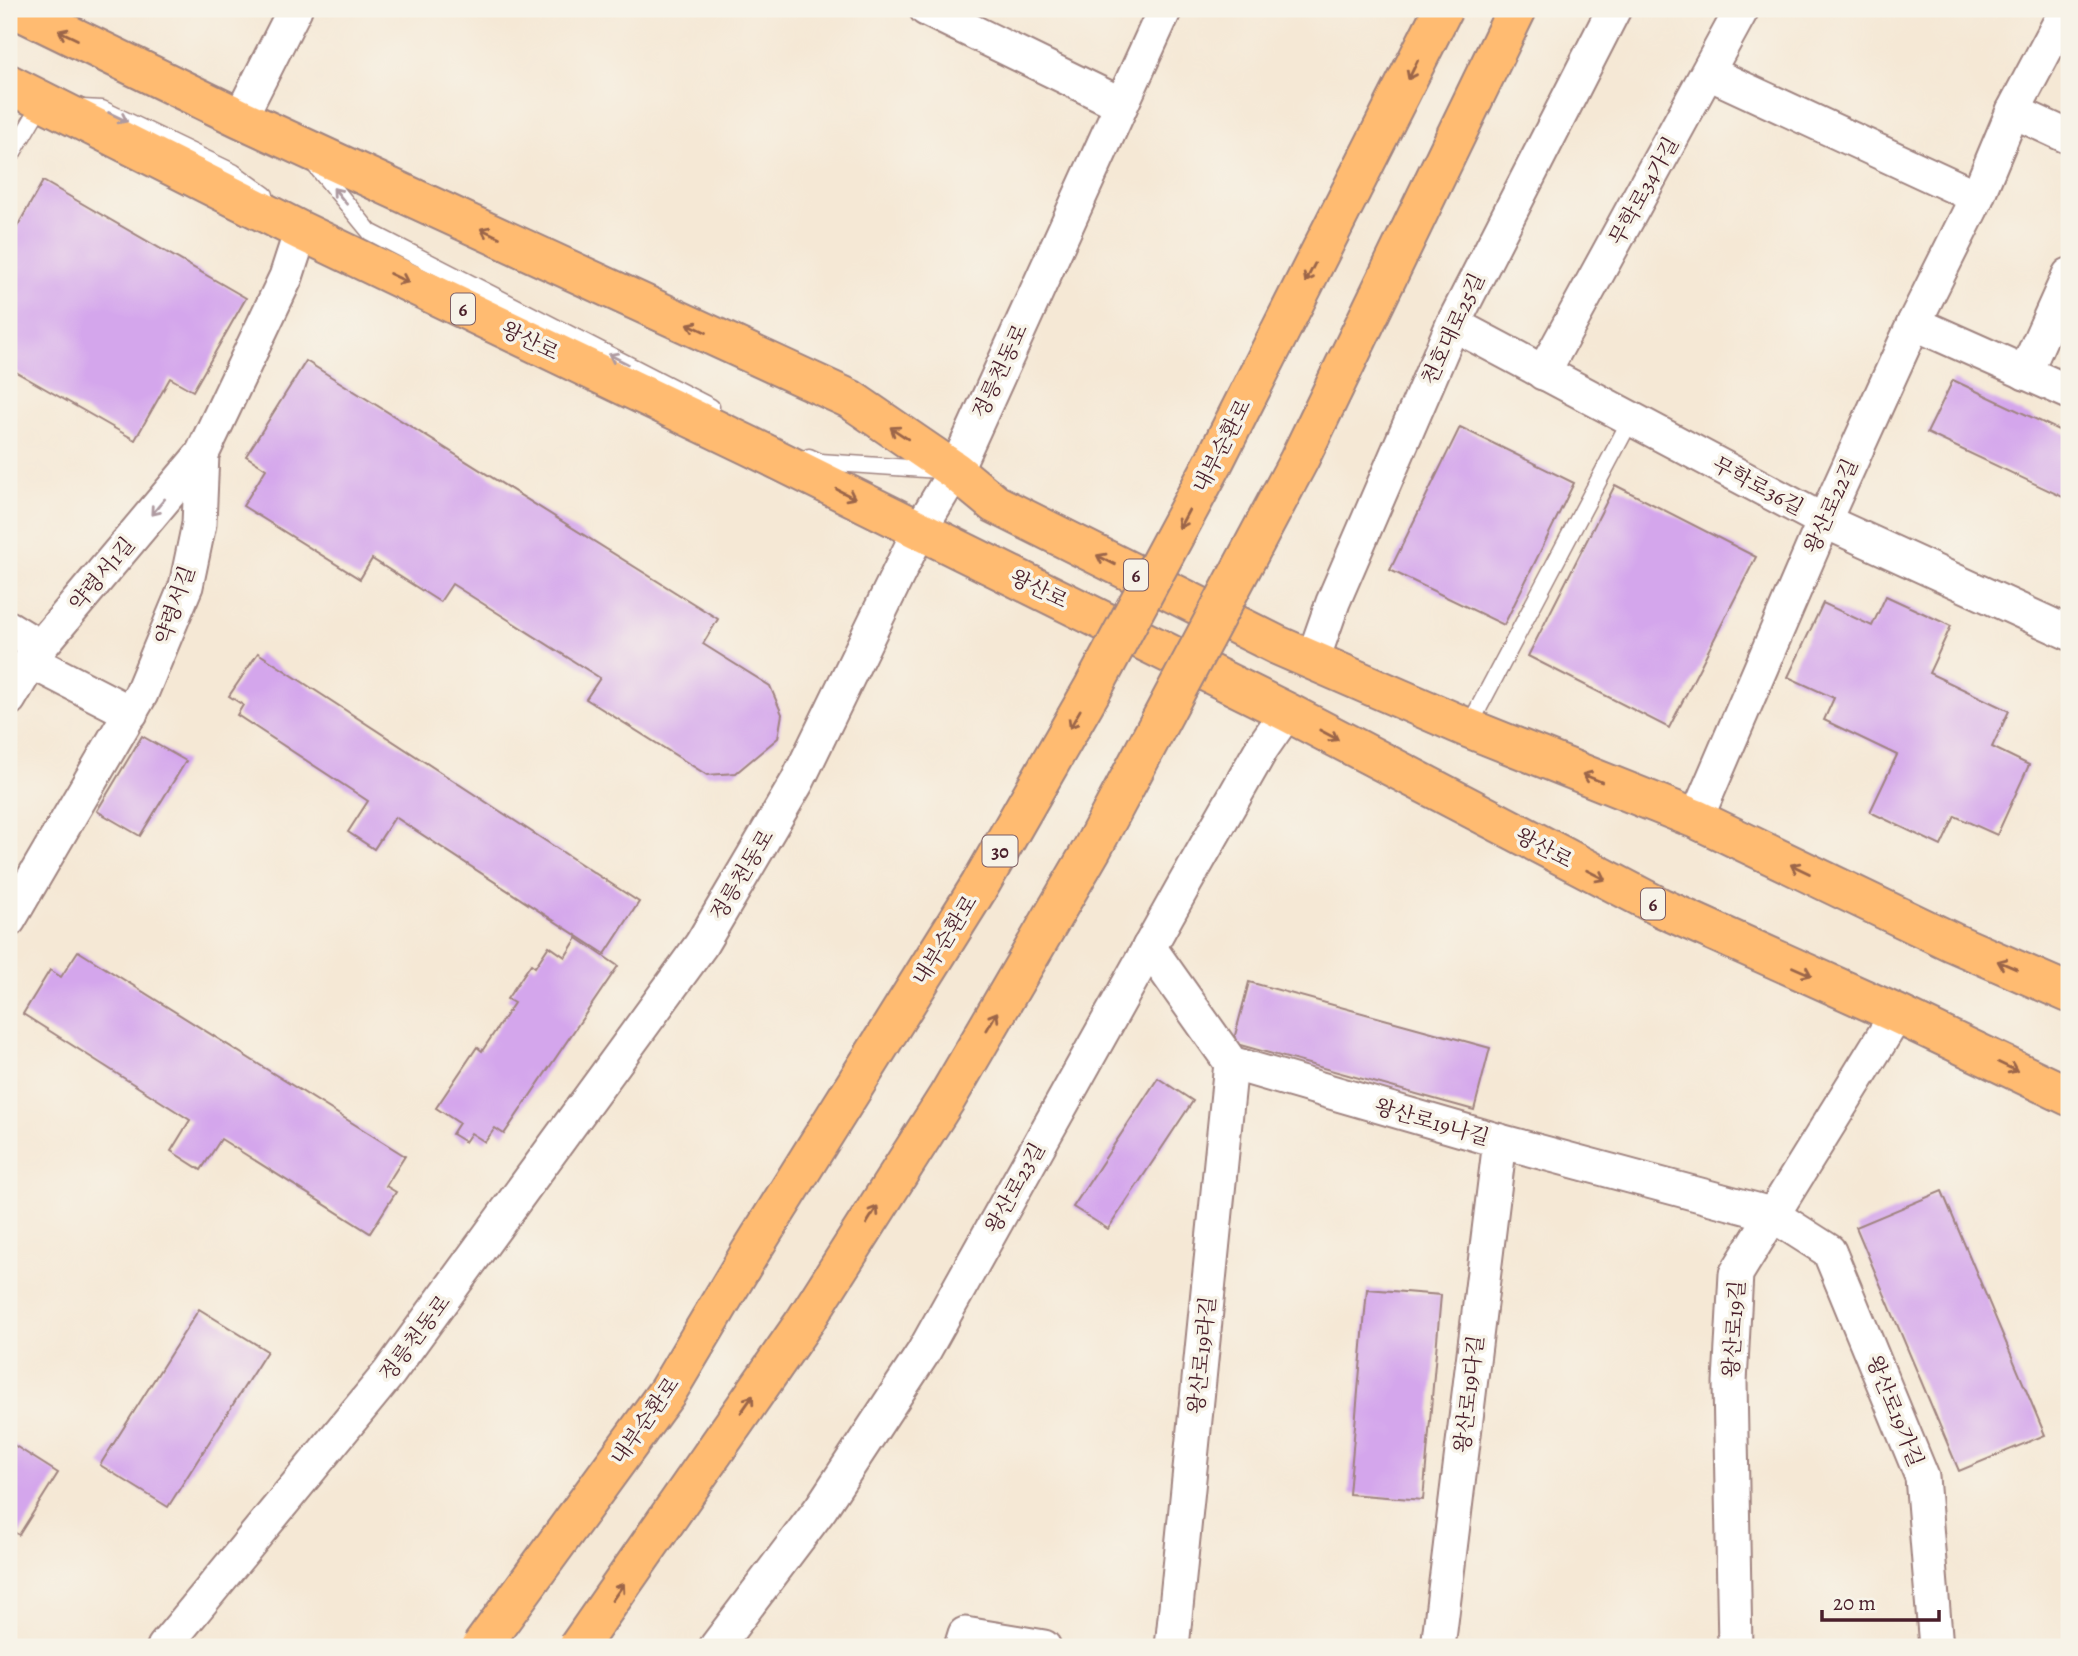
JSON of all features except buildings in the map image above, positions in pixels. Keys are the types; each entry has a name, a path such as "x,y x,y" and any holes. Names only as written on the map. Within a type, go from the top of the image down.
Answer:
{"main road":[{"name":"왕산로","path":"16,9 299,146 850,399 955,471 995,504 1277,645 1468,728 1696,819 1952,942 2069,993"},
{"name":"내부순환로","path":"481,1647 667,1392 748,1255 980,885 1093,688 1214,462 1443,9"},
{"path":"578,1647 804,1321 948,1096 1092,849 1299,460 1517,9"},
{"name":"왕산로","path":"9,84 301,231 750,446 1247,692 1662,908 1897,1014 2069,1096"}],"street":[{"path":"240,118 295,9"},
{"path":"926,9 1121,104"},
{"name":"정릉천동로","path":"164,1647 389,1373 701,945 797,782 919,531 955,471 1165,9"},
{"name":"천호대로25길","path":"1313,659 1333,602 1453,324 1614,9"},
{"name":"무학로34가길","path":"1544,373 1742,9"},
{"name":"왕산로22길","path":"1696,819 1824,521 1914,323 1977,197 2013,111 2067,9"},
{"path":"1709,73 1977,197"},
{"path":"2013,111 2069,137"},
{"name":"약령서길","path":"9,920 131,713 186,586 199,524 202,454 286,277 301,231"},
{"path":"2025,373 2069,275"},
{"path":"1914,323 2069,392"},
{"name":"무학로36길","path":"1453,324 1824,521 2069,633"},
{"name":"약령서1길","path":"9,699 35,654 202,454"},
{"path":"9,628 35,654 131,713"},
{"name":"왕산로23길","path":"716,1647 821,1508 923,1353 1262,748 1287,712"},
{"path":"1149,947 1231,1063"},
{"name":"왕산로19길","path":"1735,1647 1730,1382 1736,1274 1771,1213 1897,1014"},
{"name":"왕산로19나길","path":"1231,1063 1500,1142 1771,1213"},
{"name":"왕산로19라길","path":"1172,1647 1231,1063"},
{"name":"왕산로19다길","path":"1438,1647 1500,1142"},
{"name":"왕산로19가길","path":"1771,1213 1829,1251 1922,1477 1936,1647"},
{"path":"961,1647 965,1634 1044,1647"}],"lane":[{"path":"9,159 47,103 102,109 233,172 346,253"},
{"name":"왕산로","path":"299,146 370,232 723,412"},
{"path":"1468,728 1631,419"},
{"path":"783,444 820,462 955,471"}],"pier":[{"path":"1384,9 1556,9 1151,771 975,1089 599,1647 420,1647 503,1538 602,1381 826,1043 978,798 1183,415"}]}
